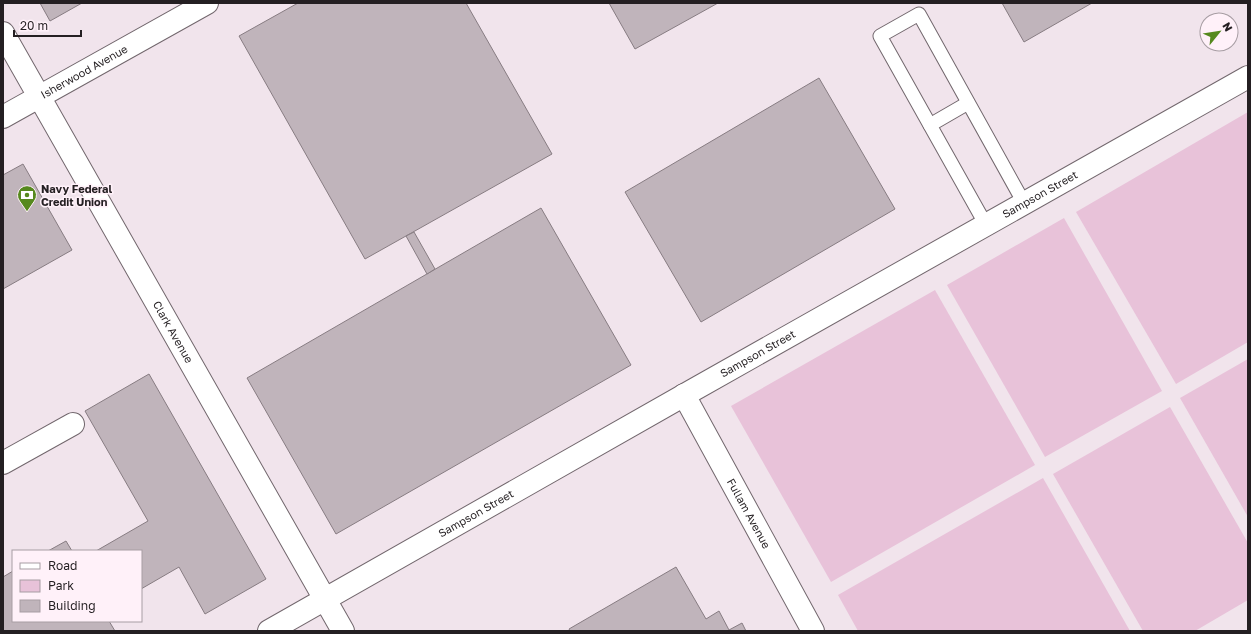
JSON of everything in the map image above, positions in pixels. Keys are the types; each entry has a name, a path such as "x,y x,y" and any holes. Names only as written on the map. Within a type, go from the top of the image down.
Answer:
{"street":[{"name":"Isherwood Avenue","path":"3,118 207,3"},
{"name":"Clark Avenue","path":"3,34 343,631"},
{"name":"Sampson Street","path":"269,631 1248,77"},
{"name":"Fullam Avenue","path":"684,395 813,631"},
{"path":"3,463 73,424"}],"lane":[{"path":"986,225 880,36 919,14 1024,203"},
{"path":"930,125 968,103"}],"green space":[{"path":"1248,112 1248,342 1176,384 1076,212"},
{"path":"1064,218 1162,391 1045,457 947,285"},
{"path":"935,290 1035,465 831,582 731,406"},
{"path":"1248,359 1248,517 1180,398"},
{"path":"1170,407 1248,543 1248,600 1195,631 1143,631 1053,474"},
{"path":"1043,478 1130,631 858,631 838,595"}],"building":[{"path":"40,3 82,3 50,21"},
{"path":"298,3 466,3 552,154 365,259 239,36"},
{"path":"609,3 718,3 635,49"},
{"path":"1002,3 1092,3 1024,42"},
{"path":"819,78 895,209 701,322 625,192"},
{"name":"Navy Federal Credit Union","path":"23,164 72,250 3,289 3,175"},
{"path":"541,208 631,365 336,534 247,378"},
{"path":"414,232 435,269 427,274 406,236"},
{"path":"149,374 266,579 205,614 179,567 142,588 142,550 98,550 148,521 85,411"},
{"path":"66,541 71,550 50,550"},
{"path":"676,567 706,619 719,611 729,630 742,623 746,631 570,631 569,629"},
{"path":"12,572 12,622 110,622 115,631 3,631 3,577"}],"place":[{"name":"Navy Federal Credit Union","path":"27,212"}]}
